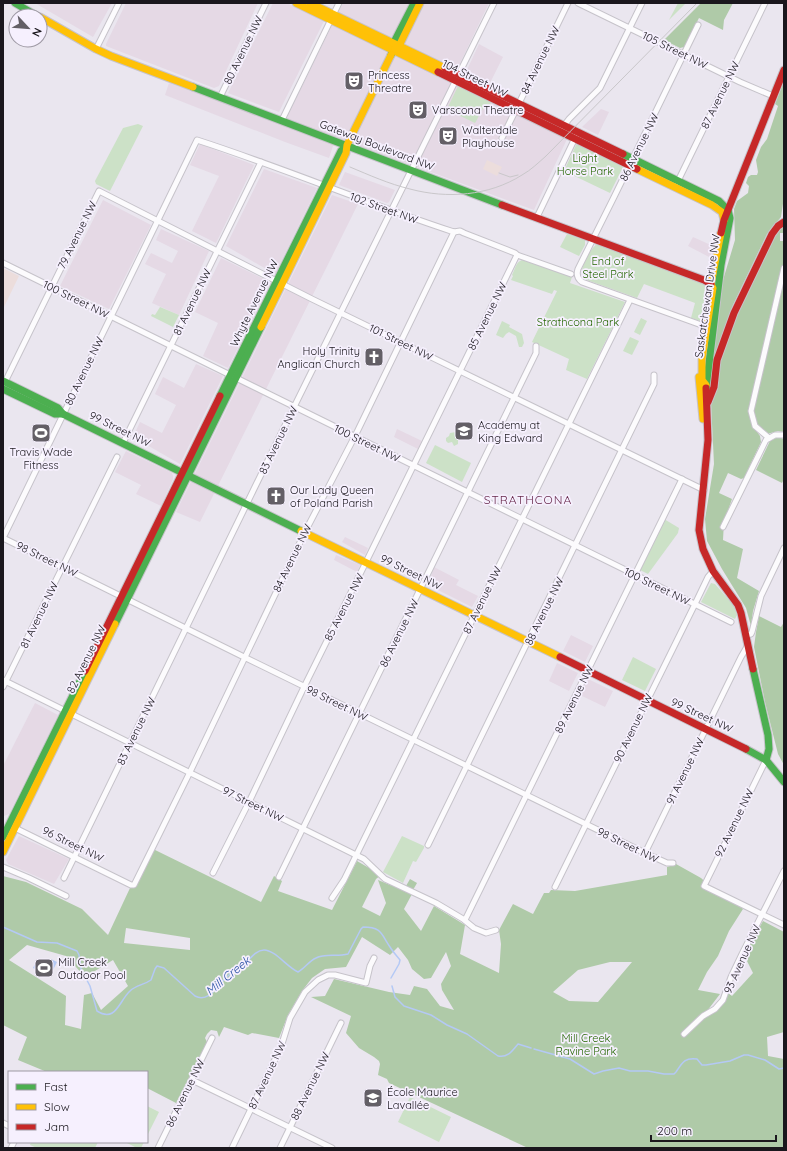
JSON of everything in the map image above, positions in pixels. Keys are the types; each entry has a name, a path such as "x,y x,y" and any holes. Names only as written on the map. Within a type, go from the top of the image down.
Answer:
{"main road":[{"name":"104 Street NW","path":"296,3 332,17 395,47 676,184 718,208 723,212 724,220"},
{"name":"104 Street NW","path":"310,3 332,17"},
{"name":"Whyte Avenue NW","path":"185,473 326,186 346,153 347,146 395,47 414,3"},
{"name":"Whyte Avenue NW","path":"395,47 420,3"},
{"name":"Gateway Boulevard NW","path":"48,22 96,50 111,56 712,284"},
{"name":"Saskatchewan Drive NW","path":"706,457 698,372 702,359 713,288 712,284 724,220 784,70"},
{"name":"104 Street NW","path":"676,184 719,201 728,210"},
{"path":"719,201 728,201 734,197"},
{"name":"Saskatchewan Drive NW","path":"728,210 730,218 721,265 706,385 708,440 699,530 703,549 714,570 740,609 768,735 769,748 766,760"},
{"path":"707,406 714,390 717,360 739,300 772,234 778,226 784,222"},
{"path":"712,284 721,265"},
{"name":"Saskatchewan Drive NW","path":"702,359 702,380 706,385"},
{"path":"706,385 711,385 714,382"},
{"name":"99 Street NW","path":"4,384 55,414 63,414 185,473 749,750 766,760"},
{"name":"82 Avenue NW","path":"3,837 68,713 185,473"},
{"path":"766,760 784,782"},
{"name":"82 Avenue NW","path":"3,852 9,825"}],"street":[{"path":"96,50 119,3"},
{"name":"80 Avenue NW","path":"220,97 266,3"},
{"path":"282,120 339,3"},
{"name":"83 Avenue NW","path":"64,878 294,407 494,3"},
{"name":"84 Avenue NW","path":"502,138 568,3"},
{"name":"105 Street NW","path":"578,3 729,77 773,96"},
{"path":"563,128 569,119 600,88 642,3"},
{"name":"87 Avenue NW","path":"676,184 765,3"},
{"name":"86 Avenue NW","path":"630,300 582,282 577,277 578,269 632,162 698,25"},
{"path":"537,217 577,135"},
{"name":"80 Avenue NW","path":"3,538 110,316 198,140"},
{"name":"102 Street NW","path":"198,140 391,211 454,232 461,232 517,255 571,274"},
{"name":"81 Avenue NW","path":"122,443 261,162"},
{"name":"101 Street NW","path":"99,191 401,342 704,490"},
{"name":"79 Avenue NW","path":"4,384 99,191"},
{"name":"84 Avenue NW","path":"133,885 190,772 305,532 354,437 454,232"},
{"name":"85 Avenue NW","path":"213,873 517,255"},
{"name":"100 Street NW","path":"3,263 731,622"},
{"path":"767,439 755,426 751,411 784,268"},
{"path":"630,300 707,327"},
{"name":"87 Avenue NW","path":"332,898 344,880 630,300"},
{"name":"86 Avenue NW","path":"279,877 536,354 536,346"},
{"name":"88 Avenue NW","path":"428,845 623,450 654,384 654,375"},
{"path":"723,527 767,439 778,434 784,435"},
{"name":"81 Avenue NW","path":"3,687 4,681 63,567 117,457"},
{"name":"89 Avenue NW","path":"465,920 682,479"},
{"name":"98 Street NW","path":"3,538 526,796 645,853 672,864"},
{"path":"746,635 752,632 761,596 784,548"},
{"name":"90 Avenue NW","path":"555,887 694,604 709,576 714,570"},
{"name":"91 Avenue NW","path":"645,853 748,645"},
{"name":"97 Street NW","path":"4,681 356,855 368,862 385,879 436,903 465,920 483,933 496,930"},
{"name":"92 Avenue NW","path":"762,915 704,886 766,760"},
{"name":"96 Street NW","path":"9,825 133,885"},
{"path":"3,867 66,896"},
{"name":"93 Avenue NW","path":"684,1034 703,1016 715,1009 723,1000 731,977 784,871"},
{"path":"762,915 784,925"},
{"name":"87 Avenue NW","path":"232,1148 282,1047 290,1018 305,992 322,978 331,975 366,983 370,966 374,958"},
{"name":"88 Avenue NW","path":"280,1148 341,1024"},
{"name":"86 Avenue NW","path":"158,1148 212,1038"},
{"path":"192,1080 332,1148"}],"shaded area":[{"path":"35,3 112,3 93,37 48,11 48,8 44,8"},
{"path":"126,3 258,3 219,86 214,88 106,46"},
{"path":"273,3 287,3 324,21 279,112 228,93"},
{"path":"343,3 489,3 451,82 567,139 534,210 336,137 329,158 165,95 169,83 283,125"},
{"path":"479,44 503,57 490,83 466,72"},
{"path":"601,109 609,112 598,135 582,127"},
{"path":"200,144 254,165 216,243 192,231 219,176 190,165"},
{"path":"487,160 502,167 497,176 483,169"},
{"path":"264,169 317,188 275,274 226,246"},
{"path":"345,172 395,190 389,202 387,203 339,185"},
{"path":"332,195 358,204 200,522 176,512"},
{"path":"103,200 151,225 109,309 60,286"},
{"path":"161,229 209,251 179,315 152,303 166,274 145,264 151,253 172,263 178,251 156,240"},
{"path":"693,237 713,246 711,258 688,246"},
{"path":"221,258 270,282 228,368 203,356 218,323 195,312"},
{"path":"3,268 19,276 3,309"},
{"path":"196,364 223,376 180,464 133,437 140,422 162,433 176,405 155,394 163,377 184,388"},
{"path":"397,429 422,441 418,449 394,437"},
{"path":"126,451 172,473 173,479 161,506 136,494 141,485 115,472"},
{"path":"345,537 368,548 365,555 342,542"},
{"path":"336,555 360,565 357,572 334,560"},
{"path":"434,567 459,580 456,585 478,596 472,607 428,585"},
{"path":"571,635 593,646 585,662 563,651"},
{"path":"557,663 578,673 569,691 549,681"},
{"path":"588,679 613,691 605,707 580,695"},
{"path":"35,703 58,715 9,814 4,816 3,766"},
{"path":"19,836 69,859 54,884 8,864 6,860"}],"green space":[{"path":"678,3 686,3 669,20"},
{"path":"701,3 733,3 724,20 723,30 699,18 684,47 680,48 664,40"},
{"path":"784,81 784,197 781,217 767,234 733,305 713,363 713,351 723,280 735,240 734,209 737,201 748,193 749,186 746,183 748,177 751,175 757,175 756,160 761,147 767,139 778,106 775,104"},
{"path":"458,86 490,102 491,105 482,109 475,123 454,113 455,110 448,107"},
{"path":"138,124 143,126 110,191 96,184 95,181 123,128"},
{"name":"Light Horse Park","path":"576,145 579,145 623,167 610,193 564,171"},
{"path":"784,226 784,233 780,233 780,241 784,241 784,432 778,431 767,434 752,425 760,436 761,442 744,478 741,479 728,473 719,493 732,499 724,522 723,540 743,549 737,578 759,591 753,611 751,626 746,608 707,541 705,519 714,464 711,403 719,363 732,325 775,235"},
{"path":"567,234 585,240 585,245 579,256 560,247"},
{"name":"End of Steel Park","path":"598,243 702,283 707,288 700,321 691,318 695,303 644,284 637,298 584,279 582,275 583,265 591,250"},
{"name":"Strathcona Park","path":"522,260 572,277 570,283 625,302 587,379 566,370 569,359 532,342 557,291 554,290 552,294 511,280 518,262"},
{"path":"160,307 179,315 173,327 151,316 152,314 155,315"},
{"path":"641,318 647,321 640,335 634,332"},
{"path":"502,321 510,325 509,327 522,334 524,343 522,347 519,347 516,336 509,332 503,338 496,335"},
{"path":"630,337 639,341 632,355 623,351"},
{"path":"456,432 459,439 458,444 454,446 452,442 448,443 446,441 446,438 450,433"},
{"path":"778,437 784,439 784,479 782,483 756,470 770,441"},
{"path":"435,445 471,463 462,482 426,463"},
{"path":"664,519 679,528 678,533 648,574 640,570"},
{"path":"711,583 715,584 734,606 737,615 735,619 701,602"},
{"path":"759,616 781,627 784,622 784,765 778,754 765,702 754,647"},
{"path":"633,657 656,669 645,691 622,680"},
{"path":"402,836 424,846 416,862 413,861 403,883 383,872"},
{"name":"Mill Creek Ravine Park","path":"151,848 261,902 274,876 282,881 278,891 332,910 357,861 381,875 376,879 362,907 380,916 386,903 378,880 412,894 404,909 421,931 434,906 465,925 460,954 499,973 501,944 499,930 513,904 533,914 544,893 549,893 551,890 575,891 667,875 667,867 676,864 701,878 711,887 733,900 743,909 729,931 718,956 707,972 698,990 720,994 704,1015 715,1009 727,992 732,996 753,973 744,955 763,921 784,932 784,1032 767,1037 768,1056 784,1059 784,1148 528,1148 389,1083 387,1079 378,1075 380,1064 379,1061 359,1048 346,1033 351,1016 311,997 325,996 334,979 389,992 410,995 414,986 427,989 440,1006 454,1010 442,990 441,984 451,966 446,952 431,978 424,979 412,969 408,960 398,947 390,955 362,937 346,967 325,969 312,978 302,991 288,1015 279,1038 252,1033 248,1035 224,1027 219,1037 217,1031 211,1030 205,1038 207,1042 176,1103 148,1089 148,1071 45,1071 18,1060 27,1037 3,1025 3,876 26,882 82,909 108,935 130,888 134,885","holes":["126,928 190,938 190,950 124,943","27,945 66,956 85,977 113,960 128,986 101,1010 92,993 84,995 81,1029 65,1025 66,996 9,960","610,962 632,962 598,1002 569,1001 553,992 578,970"]},
{"path":"410,879 417,883 413,890 406,886"},
{"path":"410,1097 451,1117 439,1142 398,1122"},
{"path":"148,1106 159,1112 148,1134"},
{"path":"31,1143 98,1143 95,1148 37,1148 30,1145"},
{"path":"127,1143 144,1143 141,1148 137,1148"}],"water":[{"path":"51,959 57,962 50,976 33,968 37,960 46,965"}],"waterway":[{"name":"Mill Creek","path":"3,927 37,942 57,943 77,951 81,969 90,986 97,1011 103,1014 113,1013 130,991 135,987 151,980 157,966 164,968 195,996 200,998 210,995 225,978 243,966 258,951 264,950 272,953 298,972 314,959 327,955 348,954 363,927 378,930 400,960 391,978"},
{"name":"Mill Creek","path":"392,986 395,997 404,1006 431,1015 447,1025 467,1034 498,1056 507,1055 518,1044 531,1048"},
{"name":"Mill Creek","path":"534,1049 570,1059 594,1074 619,1068 630,1071 648,1071 674,1074 682,1063 690,1059 697,1059 702,1065 706,1065 730,1061 744,1055 765,1060 779,1069 784,1068"}],"tram line":[{"path":"350,167 402,187 438,194 468,194 509,182 528,171 546,156 697,3"},
{"path":"499,173 510,177 518,175"}],"traffic: fast":[{"path":"15,3 23,8"},
{"path":"391,55 393,51 393,44 414,3"},
{"path":"193,87 502,205"},
{"path":"220,396 341,151 347,145"},
{"path":"623,154 719,201 728,210 730,218 721,265 706,388"},
{"path":"115,624 261,327"},
{"path":"3,381 58,408 63,414 301,531"},
{"path":"3,389 55,414 63,414"},
{"path":"753,669 768,735 769,749 766,760"},
{"path":"3,837 85,671"},
{"path":"746,749 766,760 784,782"}],"traffic: slow":[{"path":"296,3 438,72"},
{"path":"310,3 445,68"},
{"path":"395,49 399,46 420,3"},
{"path":"48,22 111,56 193,87"},
{"path":"261,327 346,153 347,145 391,55"},
{"path":"637,169 712,205 722,212 724,220"},
{"path":"706,385 702,380 702,359 713,288 711,284 721,233"},
{"path":"699,377 703,419"},
{"path":"301,531 560,657"},
{"path":"3,852 115,624"}],"traffic: jam":[{"path":"445,68 623,154"},
{"path":"721,233 724,220 784,70"},
{"path":"438,72 637,169"},
{"path":"502,205 704,280 711,284"},
{"path":"708,402 714,387 717,360 734,313 772,234 778,226 784,222"},
{"path":"706,388 708,440 699,530 703,549 713,571 738,605 753,669"},
{"path":"85,671 220,396"},
{"path":"560,657 746,749"}],"place":[{"name":"Princess Threatre","path":"354,81"},
{"name":"Varscona Theatre","path":"418,110"},
{"name":"Walterdale Playhouse","path":"448,136"},
{"name":"Holy Trinity Anglican Church","path":"374,357"},
{"name":"Academy at King Edward","path":"464,431"},
{"name":"Travis Wade Fitness","path":"41,433"},
{"name":"Our Lady Queen of Poland Parish","path":"276,496"},
{"name":"Mill Creek Outdoor Pool","path":"44,968"},
{"name":"École Maurice Lavallée","path":"373,1098"}],"district":[{"name":"STRATHCONA","path":"528,500"}]}
